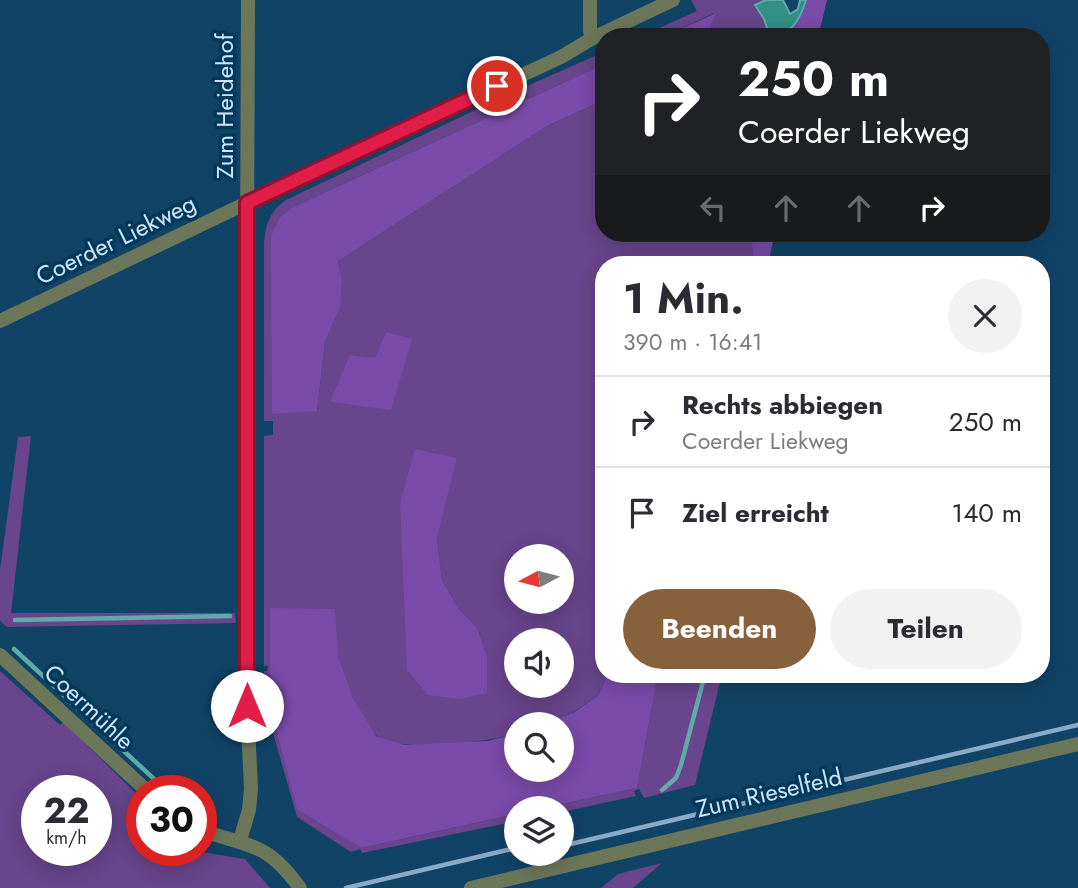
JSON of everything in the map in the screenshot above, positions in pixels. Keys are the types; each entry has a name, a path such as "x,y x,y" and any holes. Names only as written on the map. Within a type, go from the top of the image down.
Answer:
{"street":[{"name":"Zum Heidehof","path":"240,841 249,810 251,788 247,706 248,0"},
{"path":"590,0 590,31 593,38"},
{"name":"Coerder Liekweg","path":"614,28 673,0"},
{"name":"Coerder Liekweg","path":"0,321 561,57 593,38"},
{"name":"Coermühle","path":"0,655 130,775"},
{"name":"Zum Rieselfeld","path":"471,888 1078,744"},
{"path":"217,835 271,855 300,888"}],"shaded area":[{"path":"691,0 766,0 756,9 767,28 708,28 714,13 682,28 659,28 697,11"},
{"path":"766,0 783,0 790,14 798,9 800,0 806,0 791,28 767,28 755,5"},
{"path":"807,0 827,0 820,28 791,28 802,14"},
{"path":"716,13 709,28 683,28"},
{"path":"595,56 595,68 291,208 280,217 317,411 325,342 341,304 342,279 338,261 547,126 595,104 595,242 769,242 765,256 595,256 595,683 604,683 599,695 574,712 504,712 503,737 465,743 422,745 386,740 375,734 370,727 348,686 337,651 334,609 270,609 361,848 504,817 504,824 362,853 360,849 351,852 297,817 265,705 264,671 267,671 268,666 264,666 264,436 273,435 273,421 264,421 264,243 269,219 280,205 511,93","holes":["457,458 437,539 442,580 458,608 477,627 487,656 487,693 400,503"]},
{"path":"595,68 595,104 547,126 338,261 342,279 341,305 325,342 317,411 272,414 271,236 280,217 291,208"},
{"path":"773,242 770,256 754,256 752,244"},
{"path":"386,332 412,339 391,410 330,402 350,355 375,358"},
{"path":"31,436 11,613 235,613 236,623 7,627 0,621 0,570 18,437"},
{"path":"415,449 457,458 437,539 442,580 458,608 477,627 487,656 487,693 460,699 428,695 407,670 400,503"},
{"path":"270,608 335,609 338,657 353,698 376,736 405,745 487,741 504,737 504,782 574,782 574,712 599,695 604,683 656,683 637,788 574,801 574,796 504,796 504,817 361,848 297,809 270,705"},
{"path":"0,671 60,725 63,722 126,783 126,866 217,866 217,855 245,859 270,888 0,888"},
{"path":"656,683 720,683 695,785 644,798 639,789 634,791 636,796 574,809 574,801 637,788"},
{"path":"662,863 633,888 601,888 618,874"}],"waterway":[{"path":"15,620 230,616"},
{"path":"14,649 150,775"},
{"path":"662,790 676,778 681,765 703,683"}],"railway":[{"path":"574,843 1078,725"},
{"path":"346,888 504,851"}],"route":[{"path":"247,706 247,203 497,86"}]}
